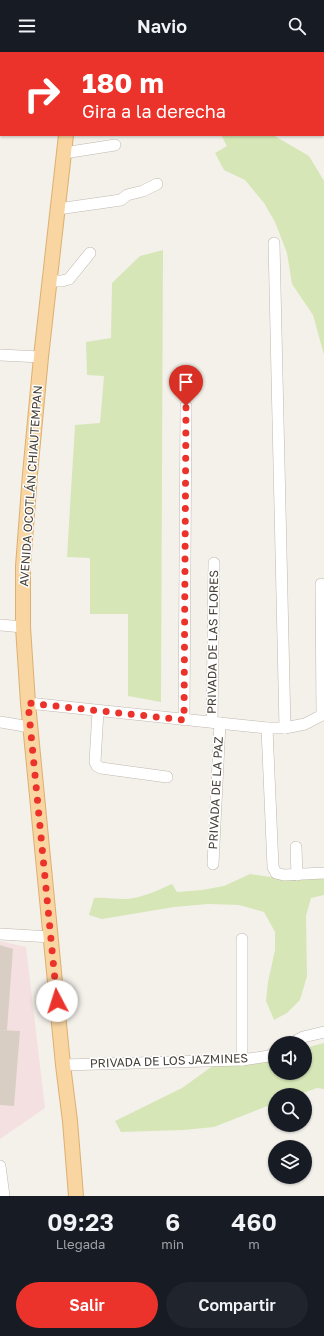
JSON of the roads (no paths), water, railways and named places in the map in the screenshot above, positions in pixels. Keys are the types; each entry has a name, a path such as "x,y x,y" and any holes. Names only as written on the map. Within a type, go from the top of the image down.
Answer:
{"main road":[{"name":"AVENIDA OCOTLÁN CHIAUTEMPAN","path":"66,136 49,281 30,474 23,558 23,627 30,727 63,1064 70,1121 76,1196"}],"street":[{"path":"64,153 115,145"},
{"path":"58,209 121,200 127,194 143,191 157,184"},
{"path":"274,243 285,728"},
{"path":"49,281 62,281 69,279 90,253"},
{"path":"0,355 41,357"},
{"path":"184,720 186,406"},
{"name":"PRIVADA DE LAS FLORES","path":"214,563 216,722"},
{"path":"28,703 267,728 285,728 305,724 323,714 321,584"},
{"path":"0,625 23,627"},
{"path":"98,711 95,762 97,766 101,768 167,777"},
{"path":"0,722 30,727"},
{"name":"PRIVADA DE LA PAZ","path":"213,864 216,722"},
{"path":"267,728 273,867 276,873 284,875 324,873"},
{"path":"296,847 296,875"},
{"path":"0,934 51,937"},
{"path":"242,939 242,1060"},
{"path":"307,1036 324,1032"},
{"name":"PRIVADA DE LOS JAZMINES","path":"63,1064 242,1060 268,1056"},
{"path":"0,1166 4,1196"}]}
